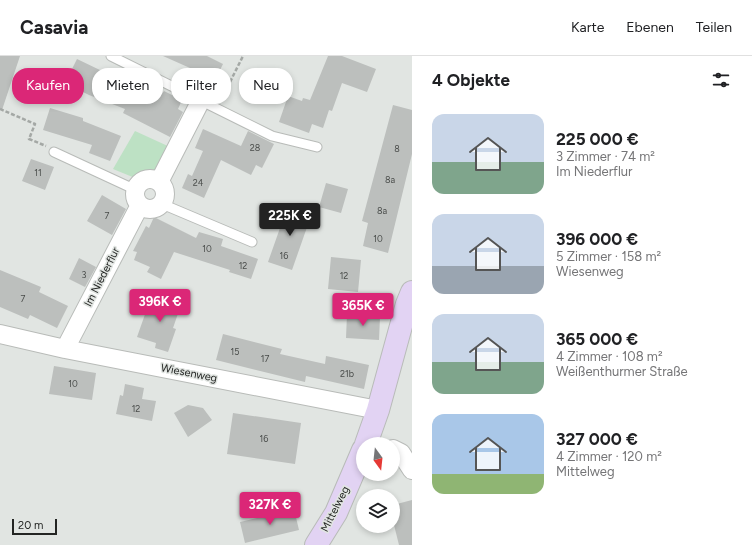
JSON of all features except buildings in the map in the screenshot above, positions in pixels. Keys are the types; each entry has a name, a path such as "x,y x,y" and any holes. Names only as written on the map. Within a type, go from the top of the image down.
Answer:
{"street":[{"path":"138,197 152,209 162,204 165,192 159,182 199,104"},
{"name":"Im Niederflur","path":"65,349 138,197 140,183 148,179 159,182"},
{"name":"Mittelweg","path":"372,437 407,304 412,292"},
{"name":"Wiesenweg","path":"0,334 65,349 378,410"},
{"path":"400,453 412,470"},
{"name":"Mittelweg","path":"316,545 336,513 356,472"}],"lane":[{"path":"111,56 171,87"},
{"path":"205,104 272,136 317,147"},
{"path":"54,152 138,197"},
{"path":"162,204 252,242"}],"path":[{"path":"217,109 243,56"},
{"path":"0,109 35,124 29,139 48,147 54,152"}],"green space":[{"path":"135,131 170,147 159,171 135,178 113,169"}]}
